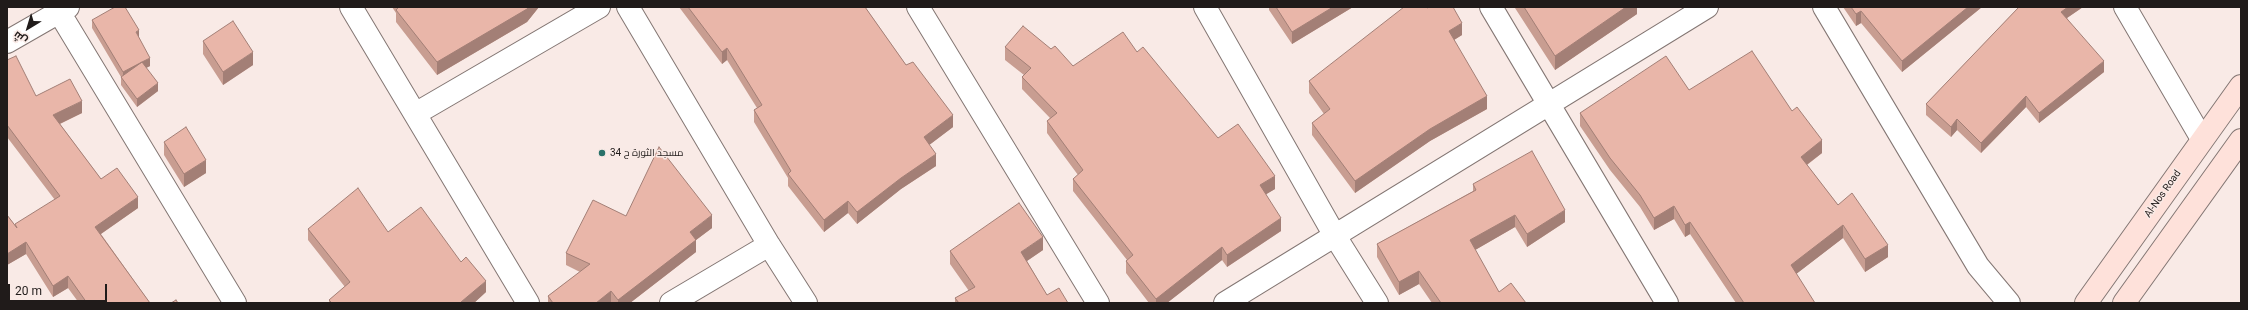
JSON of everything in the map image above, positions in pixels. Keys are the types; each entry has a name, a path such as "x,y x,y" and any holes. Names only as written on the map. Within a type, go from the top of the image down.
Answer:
{"main road":[{"name":"Al-Nos Road","path":"2086,303 2241,86"},
{"path":"2124,303 2241,140"}],"street":[{"path":"351,7 528,303"},
{"path":"415,114 599,7"},
{"path":"628,7 769,245 806,303"},
{"path":"918,7 1098,303"},
{"path":"1205,7 1336,236 1377,303"},
{"path":"1491,7 1547,104 1667,303"},
{"path":"1226,303 1547,104 1707,7"},
{"path":"1824,7 1978,266 2009,303"},
{"path":"2126,7 2202,139"},
{"path":"7,42 61,9 235,303"},
{"path":"671,303 769,245"}],"building":[{"path":"115,7 125,7 139,30 136,32 150,58 123,72 92,20"},
{"path":"399,7 529,7 437,62 396,10"},
{"path":"688,7 865,7 906,65 913,62 953,115 924,137 936,154 901,178 857,212 848,201 824,220 788,174 791,171 754,110 762,105 727,48 722,52"},
{"path":"1276,7 1333,7 1292,32"},
{"path":"1404,7 1453,7 1462,23 1449,31 1487,96 1430,129 1355,181 1312,123 1330,109 1309,81"},
{"path":"1524,7 1626,7 1555,56"},
{"path":"1851,7 1968,7 1902,61 1861,11 1856,14"},
{"path":"2019,7 2068,7 2061,12 2104,61 2039,113 2026,96 1981,143 1957,119 1951,127 1926,104"},
{"path":"233,21 253,52 223,72 203,41"},
{"path":"1023,26 1051,49 1055,46 1073,66 1123,32 1137,52 1143,47 1218,138 1238,124 1275,176 1260,185 1281,218 1227,255 1222,247 1156,299 1126,261 1133,255 1073,179 1083,170 1047,121 1057,113 1022,77 1031,68 1005,47"},
{"path":"1752,51 1792,111 1797,107 1822,140 1801,157 1838,205 1852,193 1888,245 1865,259 1843,225 1791,265 1815,303 1744,303 1690,222 1685,225 1674,206 1654,218 1640,195 1610,158 1580,113 1666,56 1689,90"},
{"path":"16,56 36,96 70,79 82,101 53,115 101,179 117,168 138,197 95,227 150,303 87,303 68,276 53,286 26,242 7,254 7,215 17,228 15,224 60,196 7,125 7,60"},
{"path":"142,62 158,83 137,99 121,77"},
{"path":"186,127 206,160 184,174 164,142"},
{"path":"659,147 712,215 690,232 696,240 618,300 611,291 596,303 553,303 548,296 590,264 566,253 593,200 626,216"},
{"path":"1532,151 1565,210 1527,234 1515,215 1470,240 1499,292 1511,283 1526,303 1441,303 1419,271 1399,282 1377,244 1476,190 1473,184"},
{"path":"358,188 388,232 421,207 461,262 466,257 486,281 461,302 462,303 330,303 331,302 329,300 350,282 308,229"},
{"path":"1019,203 1043,237 1021,252 1047,295 1059,288 1068,303 959,303 955,298 975,287 950,251"},
{"path":"176,300 178,303 171,303"}],"place":[{"name":"مسجد الثورة ح 34","path":"602,153"}]}
